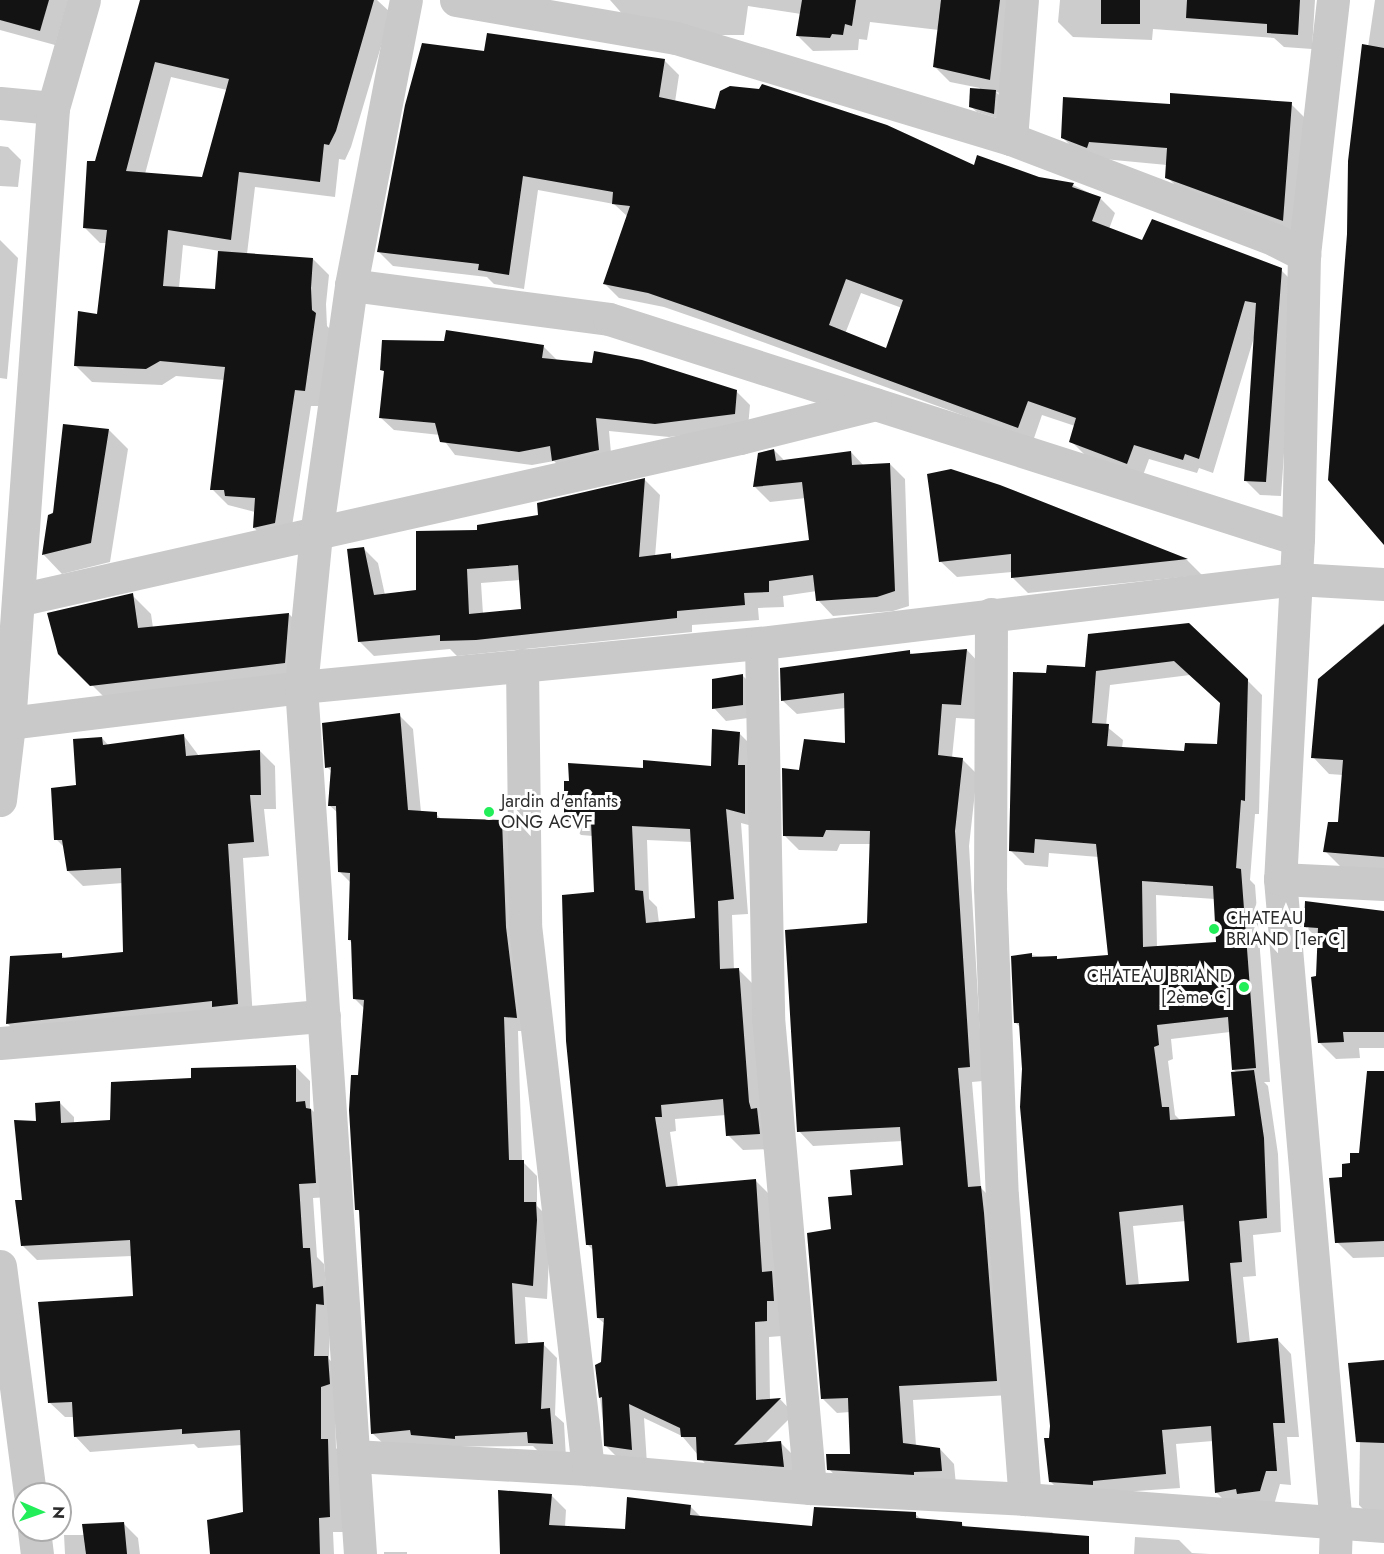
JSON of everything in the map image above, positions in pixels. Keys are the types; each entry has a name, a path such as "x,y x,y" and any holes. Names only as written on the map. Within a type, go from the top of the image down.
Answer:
{"street":[{"path":"0,800 4,724 18,600 53,108 84,0"},
{"path":"360,1554 301,687 316,535 351,285 406,0"},
{"path":"456,0 676,38 1011,139 1275,240 1304,255"},
{"path":"1011,139 1022,0"},
{"path":"1333,0 1304,255 1298,539 1280,879 1335,1540"},
{"path":"0,103 53,108"},
{"path":"351,285 609,319 1298,539"},
{"path":"18,600 316,535 875,404"},
{"path":"4,724 301,687 761,643 1296,579 1384,584"},
{"path":"991,614 993,983 1002,1196 1025,1499"},
{"path":"761,643 768,1017 810,1488"},
{"path":"522,665 525,925 588,1469"},
{"path":"1280,879 1384,884"},
{"path":"0,1043 324,1016"},
{"path":"0,1266 28,1482"},
{"path":"354,1456 588,1469 810,1488 1025,1499 1335,1540 1384,1526"}],"building":[{"path":"0,0 49,0 40,31 0,20"},
{"path":"140,0 374,0 336,131 329,145 324,144 320,182 239,172 231,240 168,230 163,286 215,289 218,251 313,258 312,310 316,313 305,391 295,390 275,523 253,528 255,498 225,496 224,490 210,490 225,367 160,361 146,369 74,366 78,311 97,314 107,230 83,228 87,161 95,161","holes":["155,62 229,79 202,177 126,171"]},
{"path":"802,0 856,0 852,26 845,24 843,35 832,34 830,38 796,36"},
{"path":"941,0 1000,0 990,80 933,67"},
{"path":"1101,0 1140,0 1140,24 1101,24"},
{"path":"1187,0 1300,0 1298,35 1267,33 1267,24 1186,18"},
{"path":"487,33 665,59 659,97 715,109 720,91 730,86 759,89 762,84 887,125 974,165 977,155 1039,177 1074,183 1072,187 1101,197 1092,221 1142,240 1152,219 1282,268 1266,482 1244,481 1256,303 1245,301 1199,459 1185,454 1183,460 1134,445 1127,464 1069,442 1076,418 1028,401 1018,428 700,311 648,293 603,284 630,206 612,204 613,192 523,176 509,275 478,270 479,264 377,252 405,105 422,43 484,51","holes":["846,279 903,300 886,348 829,325"]},
{"path":"1362,44 1384,48 1384,545 1328,480 1347,234 1348,161"},
{"path":"970,88 996,90 994,114 969,107"},
{"path":"1170,93 1292,102 1283,221 1165,178 1167,148 1089,142 1087,148 1061,138 1063,97 1170,104"},
{"path":"446,330 544,345 542,358 592,363 594,351 642,360 737,390 735,414 655,424 596,418 599,450 552,461 550,446 519,452 440,442 435,423 379,418 384,371 380,370 382,340 444,341"},
{"path":"63,424 109,429 91,543 42,555 48,515 53,513"},
{"path":"774,449 776,461 851,451 852,465 890,463 895,591 877,597 816,601 813,575 769,581 769,592 744,593 745,605 677,611 677,618 476,640 440,641 440,635 358,642 347,549 364,547 374,595 416,590 416,531 477,530 477,525 538,515 537,503 645,478 639,557 671,553 671,559 809,540 802,482 753,487 758,453","holes":["518,565 521,609 469,614 467,569"]},
{"path":"951,469 1000,485 1188,559 1011,578 1011,554 939,562 927,474"},
{"path":"133,593 138,628 289,613 285,663 90,686 58,654 47,613"},
{"path":"1189,623 1248,679 1245,801 1241,800 1236,868 1241,869 1256,1068 1232,1070 1228,1017 1157,1025 1159,1045 1154,1047 1162,1107 1169,1107 1170,1120 1235,1116 1231,1072 1254,1070 1264,1138 1267,1218 1239,1221 1242,1262 1230,1263 1237,1343 1278,1338 1285,1423 1273,1423 1277,1471 1266,1471 1260,1491 1237,1494 1236,1489 1215,1493 1211,1426 1162,1430 1166,1474 1093,1481 1093,1485 1049,1482 1044,1438 1049,1438 1050,1426 1020,1107 1022,1069 1019,1023 1014,1023 1011,956 1032,953 1032,957 1057,956 1057,959 1108,955 1096,844 1035,839 1034,853 1009,851 1013,672 1046,673 1047,665 1085,667 1088,634","holes":["1174,661 1220,703 1217,744 1185,743 1184,751 1107,746 1109,724 1092,723 1096,671","1142,881 1213,886 1216,942 1143,947","1183,1205 1189,1281 1126,1285 1119,1212"]},
{"path":"1384,624 1384,857 1323,852 1328,822 1338,822 1343,760 1311,758 1318,679"},
{"path":"967,649 961,705 942,704 938,755 963,758 955,831 970,1067 958,1068 968,1187 981,1186 997,1381 899,1386 903,1443 940,1448 942,1471 914,1472 914,1475 827,1470 826,1454 850,1454 848,1398 821,1399 807,1233 831,1229 828,1197 852,1195 850,1170 903,1165 900,1127 797,1132 785,930 867,923 870,831 826,830 823,837 783,836 782,768 799,770 804,739 845,743 844,693 781,701 780,668 910,650 910,654"},
{"path":"743,674 743,705 712,709 712,679"},
{"path":"400,713 408,810 437,812 437,818 502,820 506,927 517,1018 504,1017 509,1160 524,1160 524,1202 536,1202 537,1220 533,1286 512,1283 515,1344 544,1342 541,1409 550,1408 553,1444 528,1443 527,1432 455,1436 455,1439 411,1435 410,1430 371,1434 359,1210 355,1210 349,1110 351,1075 358,1075 364,1000 353,999 351,940 348,940 350,873 338,872 336,806 328,806 331,767 325,768 322,723"},
{"path":"712,729 740,732 738,765 745,765 745,814 726,809 734,899 718,901 720,969 739,968 749,1102 751,1109 757,1108 760,1134 726,1136 723,1099 661,1105 662,1117 655,1117 666,1187 756,1179 762,1272 772,1271 774,1301 767,1301 767,1321 755,1322 756,1400 781,1398 734,1445 781,1441 784,1467 697,1460 696,1437 681,1437 680,1428 629,1404 632,1450 604,1446 602,1397 599,1398 595,1365 601,1362 604,1318 597,1318 592,1245 586,1245 566,1041 562,895 594,892 591,822 564,821 564,781 569,781 568,763 643,768 643,760 711,766","holes":["632,826 690,829 695,918 646,923 643,891 635,890"]},
{"path":"184,734 186,756 260,750 261,795 250,795 254,842 228,844 238,1004 212,1007 212,1001 6,1024 10,956 62,953 62,958 123,952 121,868 67,871 62,840 54,840 51,788 76,785 73,739 102,737 103,745"},
{"path":"1305,901 1384,911 1384,1032 1343,1032 1344,1042 1318,1043 1311,977 1316,976 1318,928 1304,927"},
{"path":"296,1065 296,1102 305,1101 306,1108 311,1109 316,1183 299,1184 303,1248 310,1248 313,1288 323,1286 324,1305 316,1304 314,1356 328,1356 330,1384 321,1387 321,1439 328,1439 330,1517 319,1518 320,1554 210,1554 207,1520 243,1512 240,1430 182,1434 182,1429 74,1437 72,1402 48,1403 38,1302 133,1296 130,1240 21,1246 15,1200 22,1200 14,1120 36,1121 35,1103 60,1101 61,1123 110,1120 111,1082 191,1078 191,1068"},
{"path":"1367,1071 1384,1071 1384,1241 1335,1243 1329,1178 1342,1177 1342,1164 1350,1163 1350,1153 1359,1153"},
{"path":"1384,1360 1384,1443 1356,1442 1348,1363"},
{"path":"498,1490 552,1494 549,1525 625,1529 627,1497 691,1505 690,1515 812,1526 814,1507 916,1512 916,1518 962,1522 962,1526 1089,1536 1089,1554 500,1554"},
{"path":"124,1522 127,1554 86,1554 82,1524"}],"place":[{"name":"Jardin d'enfants ONG ACVF","path":"489,812"},
{"name":"CHATEAU BRIAND [1er C]","path":"1214,929"},
{"name":"CHATEAU BRIAND [2ème C]","path":"1244,987"}]}
